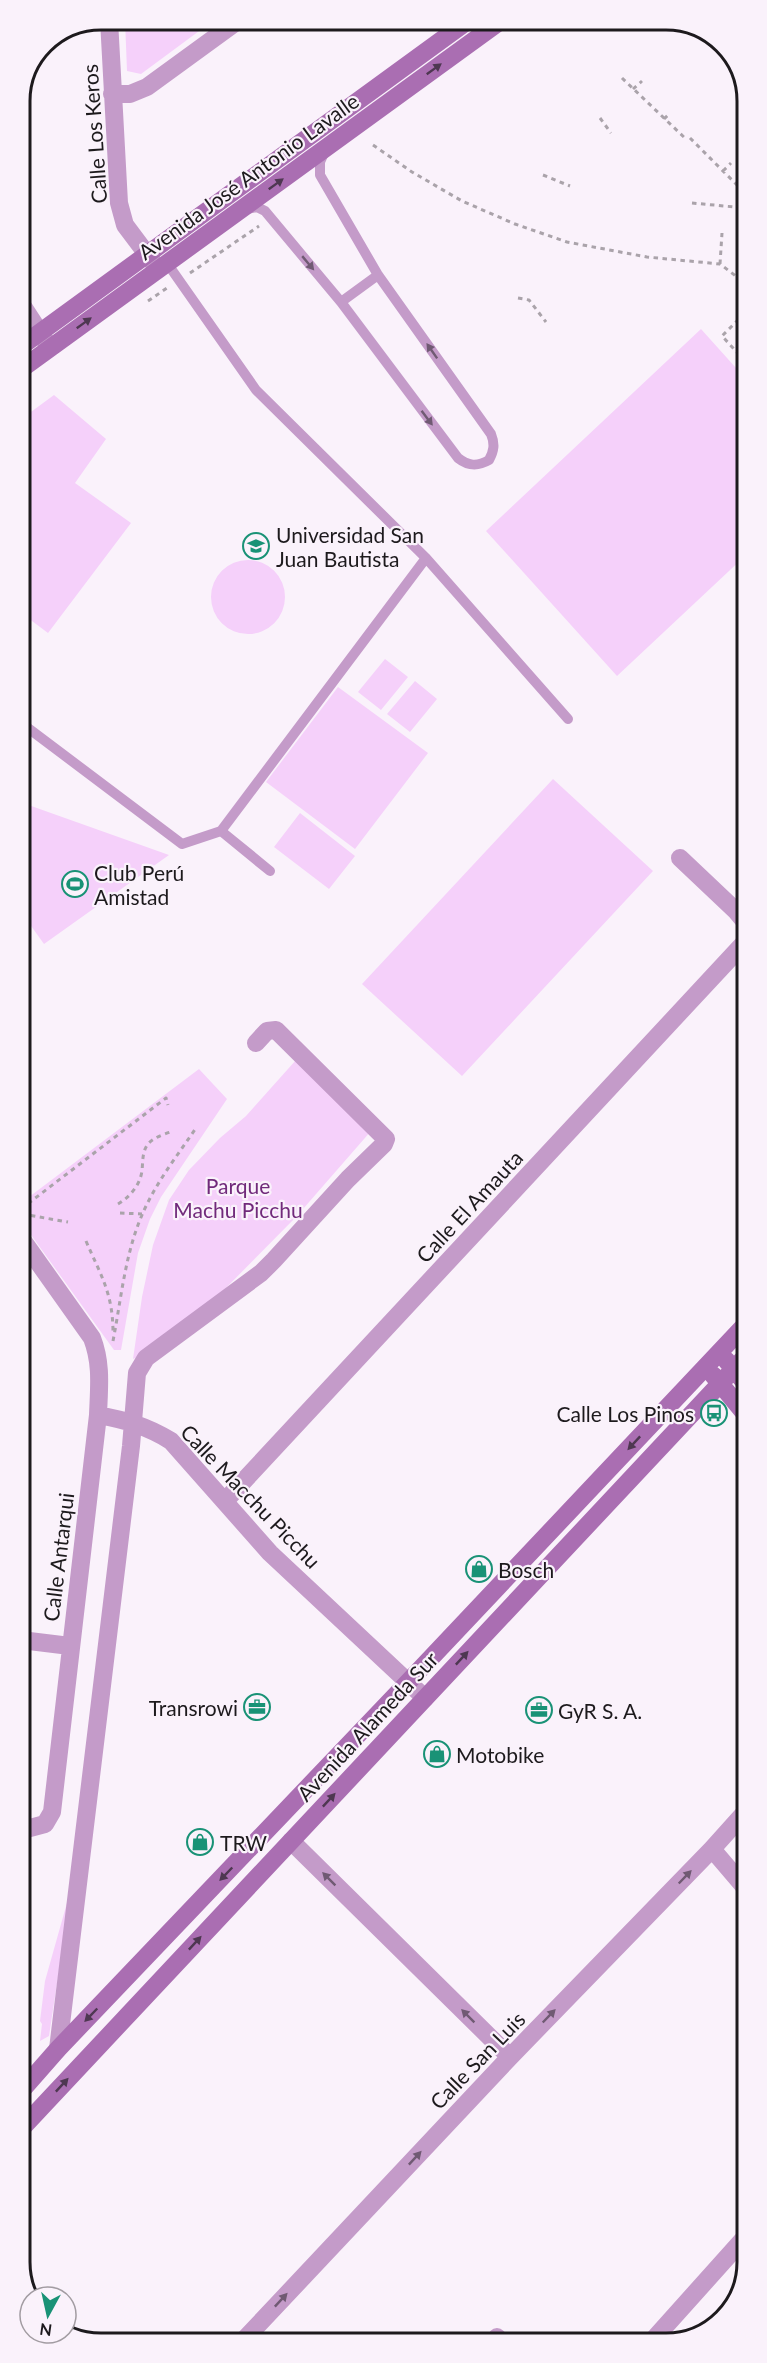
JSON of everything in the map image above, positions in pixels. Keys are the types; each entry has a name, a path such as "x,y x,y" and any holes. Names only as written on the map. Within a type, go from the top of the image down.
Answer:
{"main road":[{"name":"Avenida José Antonio Lavalle","path":"30,339 455,30"},
{"name":"Avenida José Antonio Lavalle","path":"30,363 488,30"},
{"name":"Avenida Alameda Sur","path":"30,2081 737,1333"},
{"path":"719,1353 737,1361"},
{"name":"Avenida Alameda Sur","path":"30,2119 737,1365"},
{"path":"706,1367 737,1404"}],"street":[{"name":"Calle Los Keros","path":"109,30 119,203 126,225 146,254 163,266"},
{"path":"112,94 130,94 147,87 225,30"},
{"path":"30,318 50,348"},
{"path":"680,858 737,911"},
{"name":"Calle El Amauta","path":"225,1501 737,951"},
{"path":"58,2049 130,1458 137,1373 146,1358 261,1273 348,1179 384,1144 386,1139 276,1030 267,1031 256,1043"},
{"path":"30,1251 92,1338 99,1356 98,1415"},
{"name":"Calle Macchu Picchu","path":"98,1415 132,1422 171,1441 270,1552 425,1698"},
{"name":"Calle Antarqui","path":"30,1828 45,1824 52,1812 98,1415"},
{"path":"30,1641 70,1646"},
{"name":"Calle San Luis","path":"251,2333 510,2057 737,1821"},
{"path":"291,1841 510,2057"},
{"path":"712,1849 737,1878"},
{"path":"659,2333 737,2246"}],"lane":[{"path":"240,210 257,207 265,211 341,302 458,458 465,464 474,466 489,460 494,452 491,434 378,275 320,174 320,162 326,148"},
{"path":"163,266 256,390 426,558 568,719"},
{"path":"341,302 378,275"},
{"path":"30,730 182,844 221,831 426,558"},
{"path":"221,831 270,871"}],"path":[{"path":"622,78 737,185"},
{"path":"633,89 642,81"},
{"path":"664,119 669,114"},
{"path":"600,118 611,133"},
{"path":"373,145 412,172 462,201 515,224 554,237 647,257 720,264 737,277"},
{"path":"723,171 730,163"},
{"path":"543,175 570,186"},
{"path":"692,203 737,207"},
{"path":"720,264 722,233"},
{"path":"518,298 529,300 546,321"},
{"path":"737,321 722,336 737,352"},
{"path":"30,1202 166,1098 168,1105"},
{"path":"86,1241 103,1276 110,1297 112,1341 133,1241 142,1214 159,1183 196,1128"},
{"path":"118,1204 135,1189 141,1174 143,1154 147,1145 154,1139 173,1131"},
{"path":"120,1213 142,1214"},
{"path":"30,1216 68,1222"}],"green space":[{"path":"125,30 200,30 141,74 127,71"},
{"path":"701,329 737,369 737,564 617,676 486,531"},
{"path":"54,395 106,439 75,483 131,523 48,633 30,620 30,413"},
{"path":"248,560 269,566 279,576 285,597 279,618 269,628 248,634 227,628 217,618 211,597 217,576 227,566"},
{"path":"385,659 408,677 381,710 358,692"},
{"path":"415,681 437,699 410,732 387,714"},
{"path":"338,687 428,753 355,849 266,782"},
{"path":"553,779 653,871 462,1076 362,984"},
{"name":"Club Perú Amistad","path":"30,806 169,855 44,944 30,925"},
{"path":"300,813 355,856 329,889 274,847"},
{"name":"Parque Machu Picchu","path":"296,1060 371,1131 296,1217 218,1296 146,1353 133,1359 142,1297 153,1245 169,1200 189,1170 220,1138 246,1116"},
{"name":"Parque Machu Picchu","path":"199,1069 227,1099 161,1197 150,1219 138,1253 121,1350 114,1350 30,1233 30,1196"},
{"path":"72,1885 49,2036 40,2041 45,1981"}],"place":[{"name":"Universidad San Juan Bautista","path":"256,546"},
{"name":"Club Perú Amistad","path":"75,884"},
{"name":"Calle Los Pinos","path":"714,1413"},
{"name":"Bosch","path":"479,1569"},
{"name":"Transrowi","path":"257,1707"},
{"name":"GyR S. A.","path":"539,1710"},
{"name":"Motobike","path":"437,1754"},
{"name":"TRW","path":"200,1842"}]}
